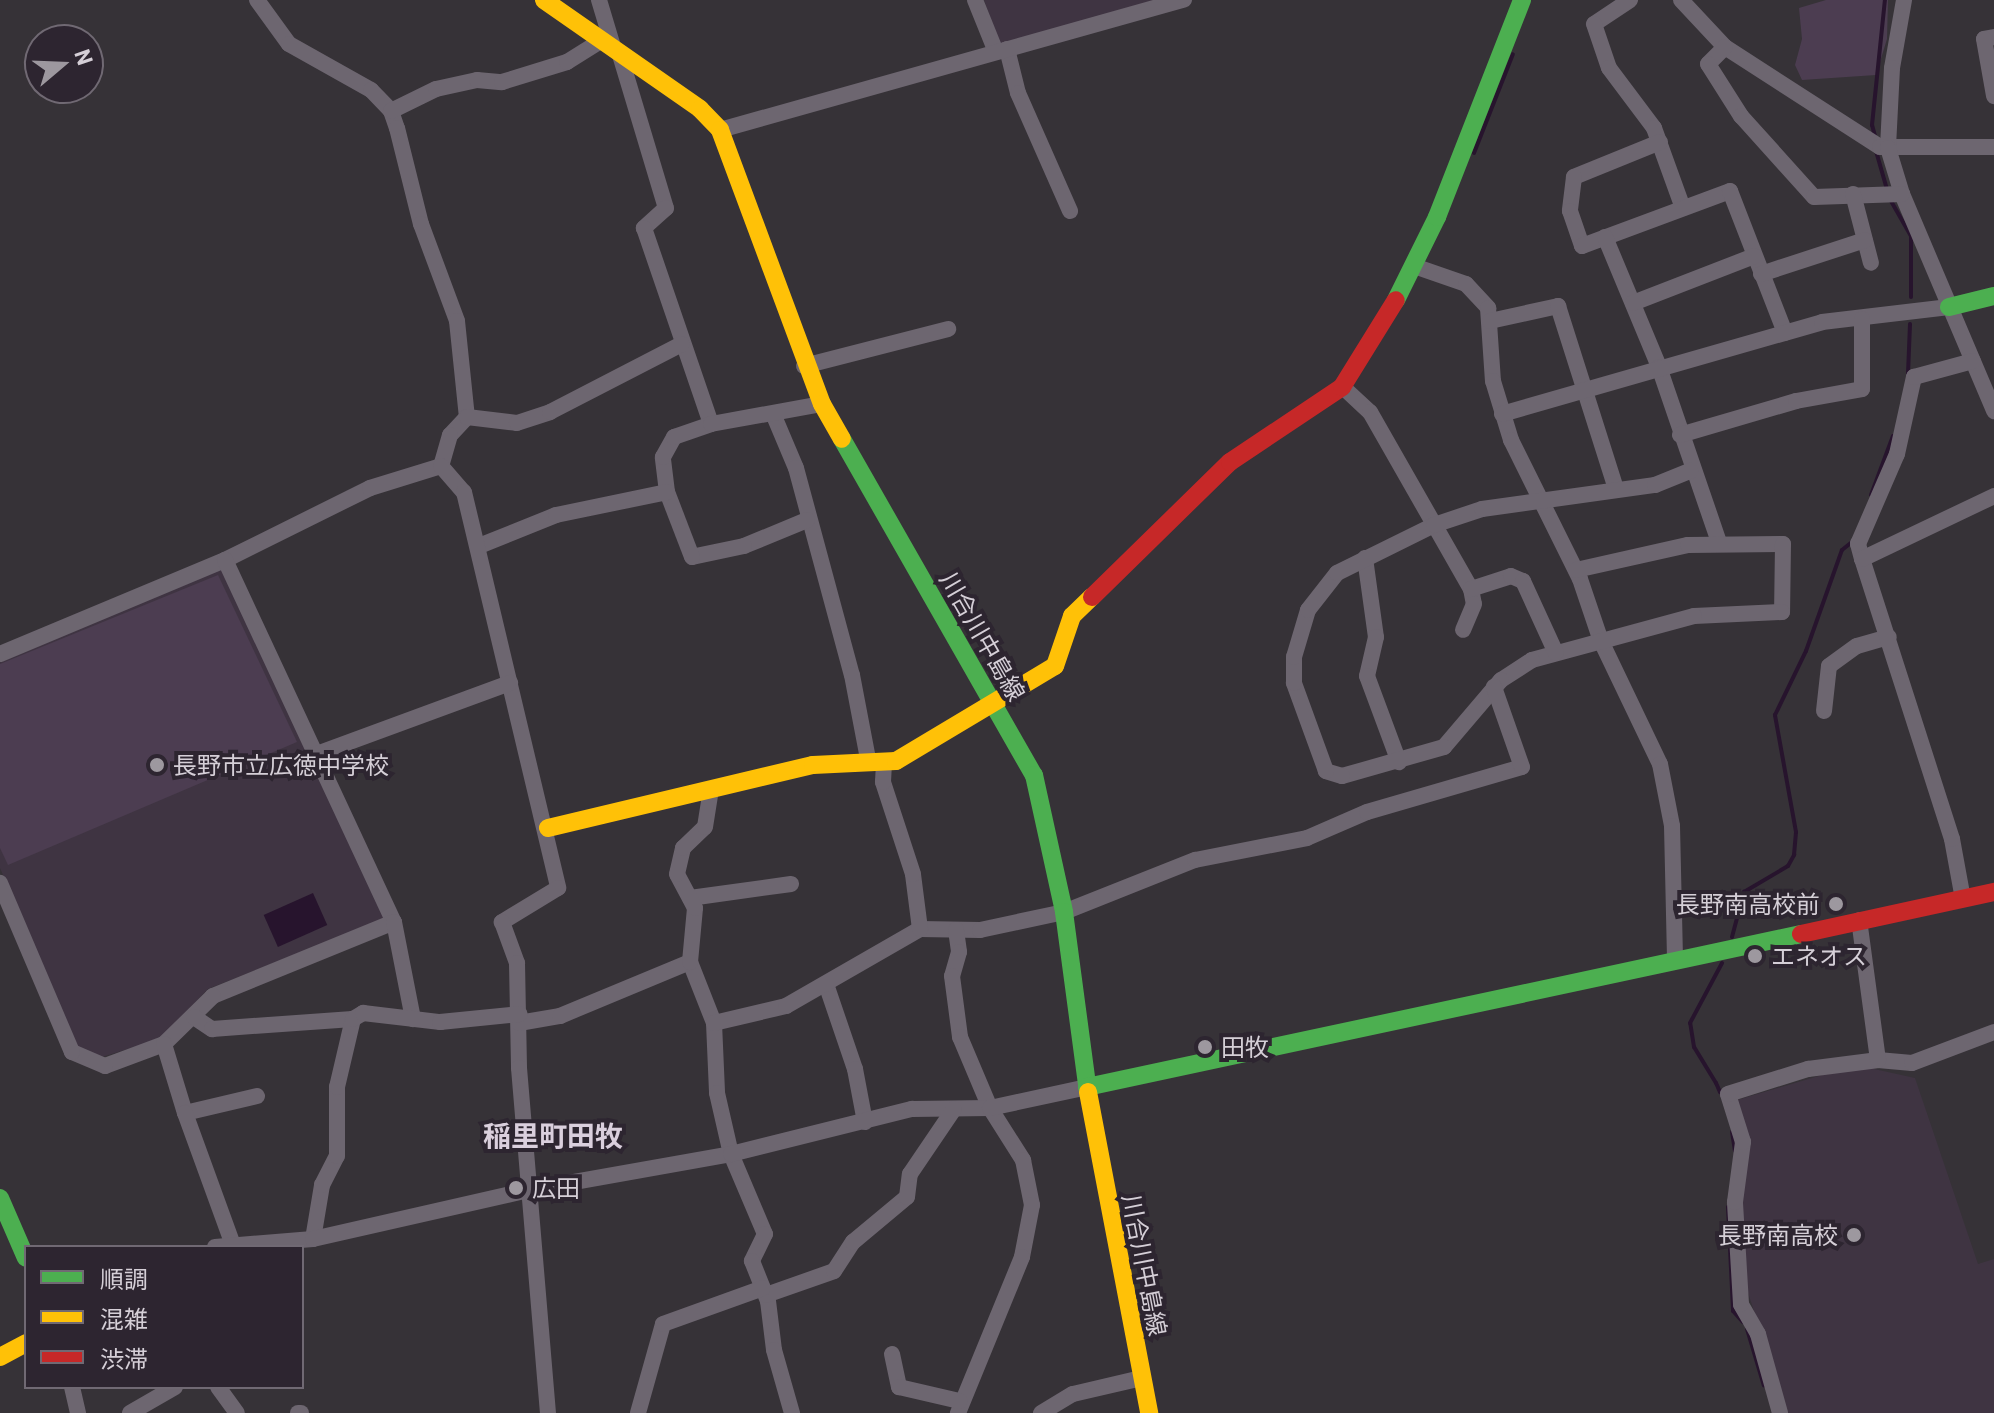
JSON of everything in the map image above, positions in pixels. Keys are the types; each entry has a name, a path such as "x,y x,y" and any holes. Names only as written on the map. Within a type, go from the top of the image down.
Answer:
{"street":[{"path":"257,0 289,44 316,63 348,74 391,111 421,224 457,321 467,417 450,435 441,466"},
{"name":"川合川中島線","path":"544,0 700,109 720,130 804,366 822,404 1034,775 1064,912 1087,1087 1149,1413"},
{"path":"599,0 612,49 666,208 644,228 672,297 682,344 711,424"},
{"path":"975,0 1002,51 1070,211"},
{"path":"720,130 1184,0"},
{"path":"548,828 813,765 876,762 993,702 1055,666 1072,616 1230,462 1347,390 1414,266 1495,79 1522,0"},
{"path":"1630,0 1594,24 1609,68 1660,142 1683,208"},
{"path":"1681,0 1725,47 1888,148 1994,147"},
{"path":"1904,0 1892,68 1888,148 1902,194 1994,411"},
{"path":"1994,37 1984,39 1994,96"},
{"path":"1725,47 1708,64 1750,127 1814,197 1902,194"},
{"path":"391,111 436,89 477,80 502,82 612,49"},
{"path":"1660,142 1574,177 1570,211 1582,246 1730,191 1785,333"},
{"path":"1853,194 1871,263"},
{"path":"1605,237 1659,367 1690,471 1719,542"},
{"path":"1761,274 1865,240"},
{"path":"1633,303 1754,256"},
{"path":"1414,266 1466,284 1488,308 1490,360 1502,414 1576,570 1601,641 1660,764 1672,826 1675,961"},
{"path":"1502,414 1785,333 1949,307 1994,296"},
{"path":"1490,321 1558,306 1616,489"},
{"path":"1680,435 1796,401 1862,389 1862,319"},
{"path":"804,366 948,329"},
{"path":"467,417 517,423 550,412 682,344"},
{"path":"1963,899 1952,839 1858,544 1897,454 1914,377 1973,361"},
{"path":"1347,390 1370,412 1471,589 1474,604 1463,630"},
{"path":"807,520 744,546 692,557 667,492 663,457 674,437 711,424 774,416 822,404"},
{"path":"774,416 796,468 807,520 876,762 913,874 920,929"},
{"path":"441,466 464,492 479,546 510,683 548,828 558,888 502,922 517,963 529,1190 548,1413"},
{"path":"0,654 225,560 370,488 441,466"},
{"path":"1576,570 1719,542 1783,544 1782,612 1694,616 1556,653 1517,667 1494,687 1444,747 1342,776 1326,771 1294,683 1298,634 1308,610 1337,573 1434,525 1482,509 1540,498 1655,485 1690,471"},
{"path":"479,546 556,515 667,492"},
{"path":"1862,559 1994,496"},
{"path":"1365,558 1376,637 1367,676 1399,762"},
{"path":"225,560 394,922 413,1019"},
{"path":"1471,589 1511,576 1523,581 1556,653"},
{"path":"1824,711 1829,666 1857,646 1889,637"},
{"path":"314,755 510,683"},
{"path":"714,1023 786,1006 920,929 1003,927 1064,912 1195,860 1307,838 1367,812 1522,767 1494,687"},
{"path":"711,791 705,827 683,848 677,874 695,908 690,962 714,1023 717,1093 731,1154 765,1234 752,1261 764,1292 774,1350 792,1413"},
{"path":"0,883 6,912 72,1052 105,1066 164,1044 213,996 394,922"},
{"path":"690,898 791,884"},
{"path":"164,1044 223,1245 313,1239 529,1190 731,1154 912,1109 990,1108 1994,893"},
{"path":"1859,920 1878,1060"},
{"path":"892,1354 899,1387 959,1407 987,1346 1029,1234 1032,1205 1023,1160 990,1108 960,1037 952,976 959,952 956,930"},
{"path":"194,1017 212,1029 353,1019 363,1013 440,1022 560,1016 690,962"},
{"path":"826,984 855,1069 865,1122"},
{"path":"313,1239 322,1185 337,1156 341,1126 337,1087 353,1019"},
{"path":"1780,1413 1758,1334 1741,1304 1735,1202 1743,1142 1728,1094 1808,1069 1878,1060 1912,1063 1994,1032"},
{"path":"185,1113 257,1096"},
{"path":"638,1413 663,1324 834,1271 853,1242 907,1197 910,1174 954,1109"},
{"path":"0,1198 24,1253"},
{"path":"0,1357 24,1344"},
{"path":"1041,1413 1073,1394 1142,1378"},
{"path":"72,1389 78,1413"},
{"path":"130,1413 172,1389"},
{"path":"219,1389 237,1413"}],"shaded area":[{"path":"984,0 1163,0 1000,46"},
{"path":"1826,0 1888,0 1887,39 1876,75 1802,80 1795,65 1802,39 1799,8"},
{"name":"長野市立広徳中学校","path":"222,569 387,918 208,989 160,1039 102,1057 79,1050 0,868 0,662"},
{"path":"218,575 297,742 8,865 0,848 0,664"},
{"path":"313,893 327,925 278,947 264,915"},
{"name":"長野南高校","path":"1856,1065 1915,1078 1978,1264 1994,1259 1994,1413 1787,1413 1741,1271 1737,1100"}],"waterway":[{"path":"1875,136 1872,125 1885,0"},
{"path":"1474,153 1513,54"},
{"path":"1876,151 1887,189"},
{"path":"1891,201 1911,236 1911,297"},
{"path":"1908,374 1910,324"},
{"path":"1871,495 1893,436"},
{"path":"1732,937 1744,892 1788,866 1794,855 1796,832 1775,715 1806,651 1842,550 1853,541"},
{"path":"1716,1083 1694,1047 1690,1023 1722,963"},
{"path":"1716,1083 1720,1092"},
{"path":"1732,1132 1735,1151"},
{"path":"1728,1207 1733,1311 1743,1322"},
{"path":"1747,1329 1764,1386"}],"traffic: fast":[{"path":"1396,300 1437,217 1522,0"},
{"path":"1949,307 1994,296"},
{"path":"842,439 1034,775 1064,912 1088,1092"},
{"path":"1087,1087 1801,934"},
{"path":"0,1198 24,1253"}],"traffic: slow":[{"path":"544,0 700,109 720,130 822,404 842,439"},
{"path":"548,828 813,765 896,761 1055,666 1072,616 1092,597"},
{"path":"1088,1092 1149,1413"},
{"path":"0,1357 24,1344"}],"traffic: jam":[{"path":"1092,597 1230,462 1342,387 1396,300"},
{"path":"1801,934 1994,892"}],"place":[{"name":"長野市立広徳中学校","path":"157,765"},
{"name":"長野南高校前","path":"1836,904"},
{"name":"エネオス","path":"1755,956"},
{"name":"田牧","path":"1205,1047"},
{"name":"広田","path":"516,1188"},
{"name":"長野南高校","path":"1854,1235"}],"district":[{"name":"稲里町田牧","path":"553,1135"}]}
